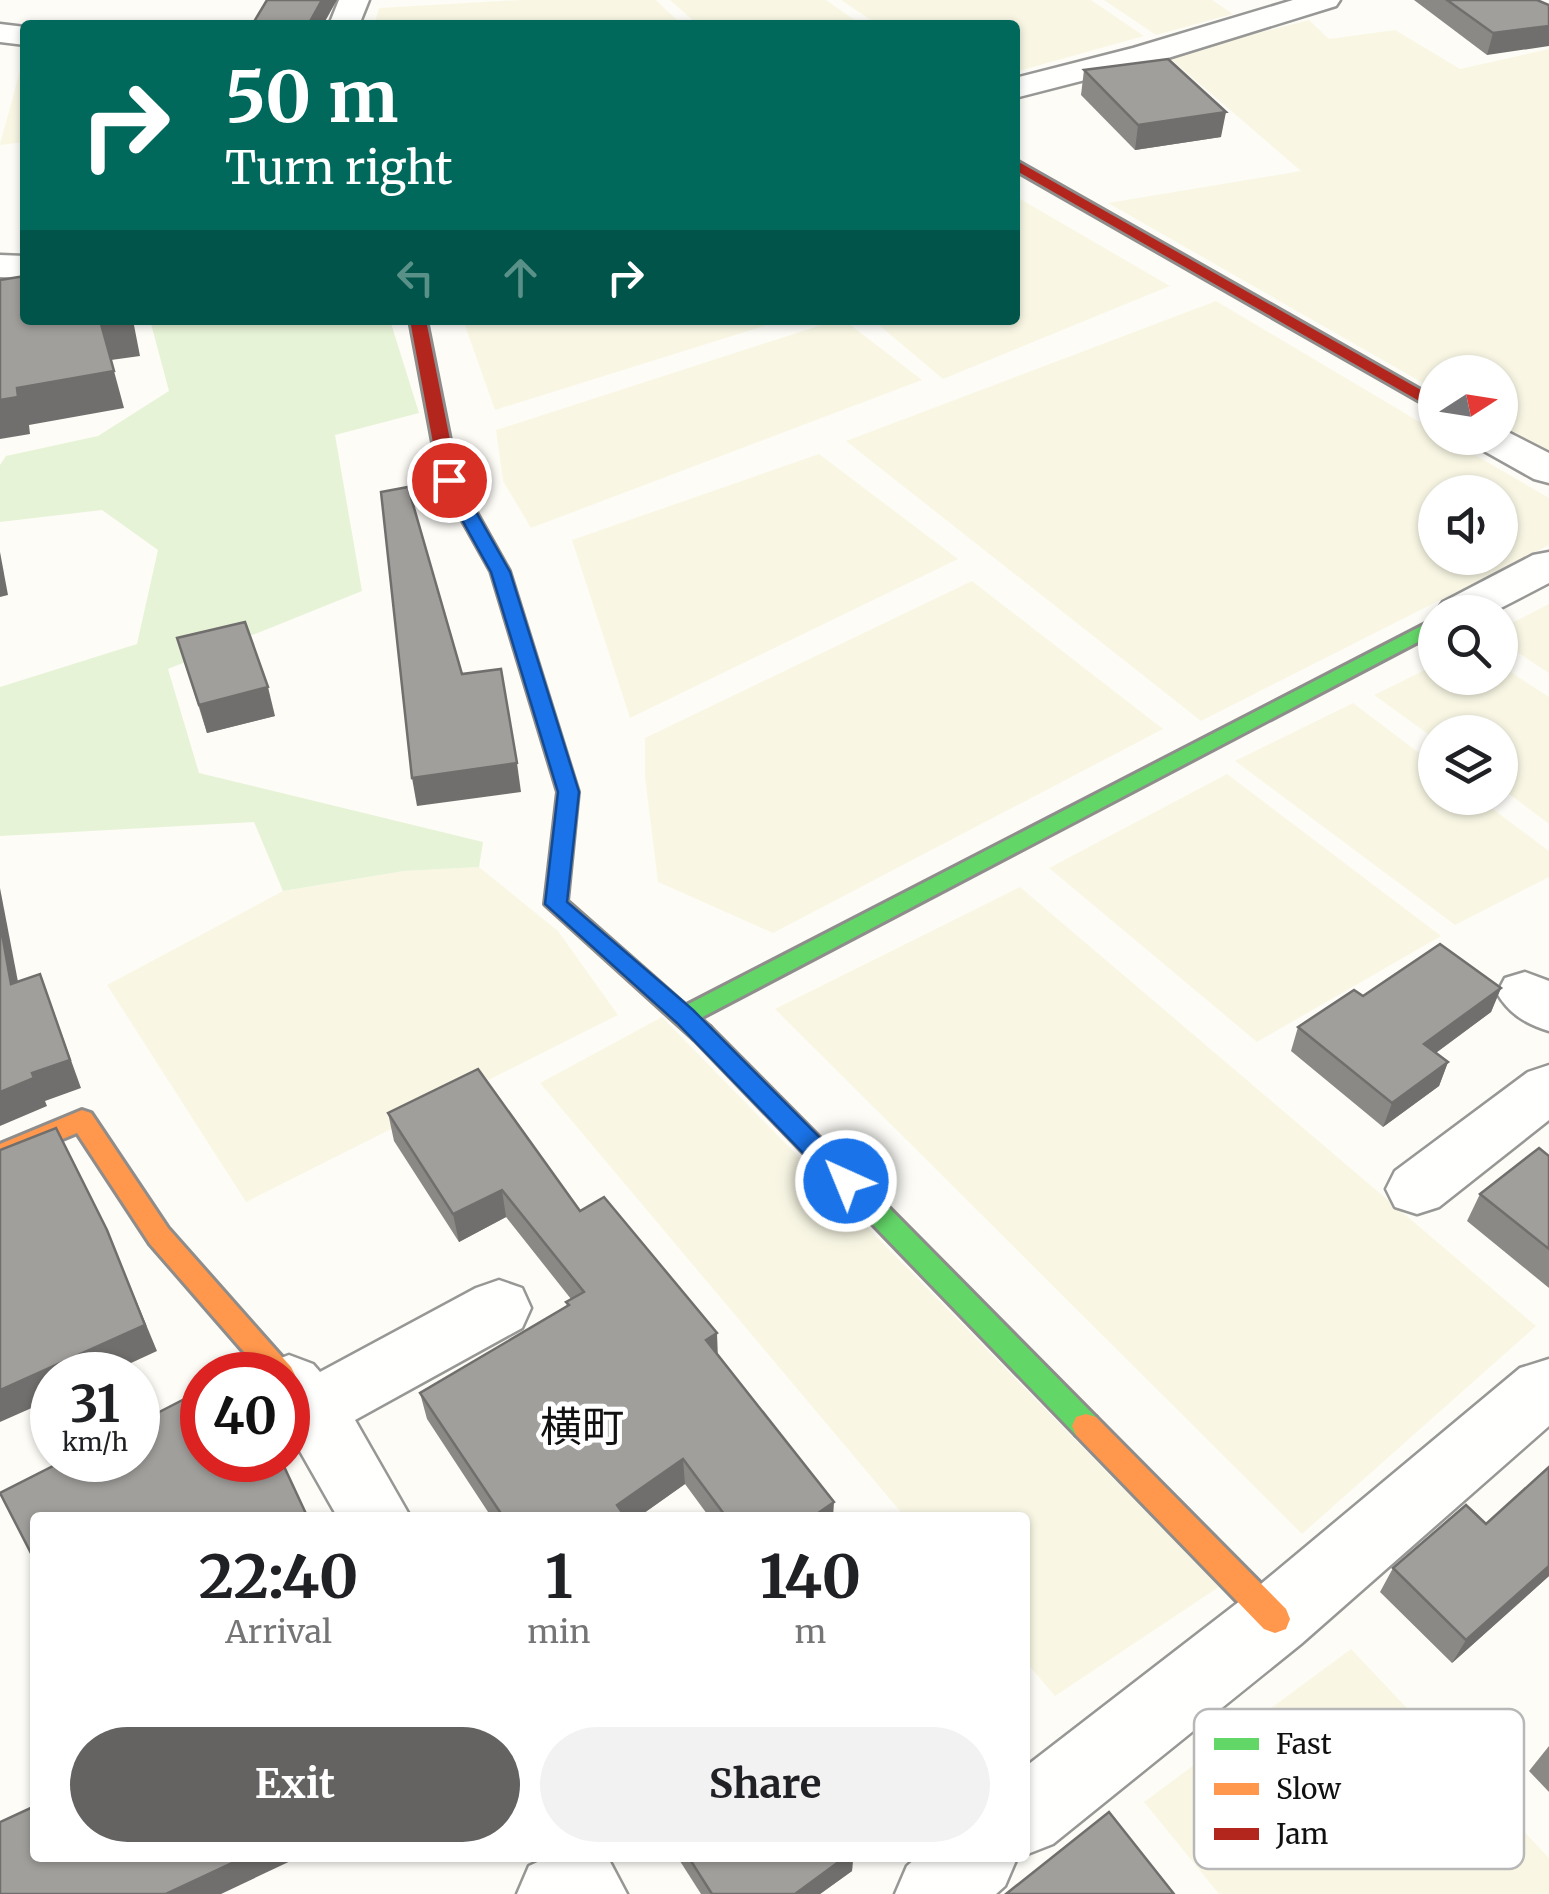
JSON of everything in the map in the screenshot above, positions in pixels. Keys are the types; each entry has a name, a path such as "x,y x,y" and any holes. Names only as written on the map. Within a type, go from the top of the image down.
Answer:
{"street":[{"path":"1020,87 1144,55 1325,0"},
{"path":"1020,167 1418,395"},
{"path":"419,325 449,480 500,572 568,792 556,904 685,1016 1275,1619"},
{"path":"1518,453 1549,470"},
{"path":"1492,595 1549,565"},
{"path":"685,1016 1418,634"},
{"path":"1417,1189 1549,1088"},
{"path":"0,1155 82,1120 159,1236 261,1352"},
{"path":"310,1382 499,1308"},
{"path":"1030,1812 1275,1619 1544,1388 1549,1389"},
{"path":"310,1415 372,1512"},
{"path":"936,1894 973,1862"}],"shaded area":[{"path":"521,0 656,0 677,20 375,20 379,8"},
{"path":"670,0 826,0 855,20 692,20"},
{"path":"841,0 1091,0 1144,36 1020,71 1020,20 871,20"},
{"path":"1104,0 1212,0 1233,14 1156,35"},
{"path":"1309,20 1329,39 1395,30 1460,69 1549,49 1549,455 1518,437 1518,355 1418,355 1418,380 1108,203 1301,171 1167,56"},
{"path":"20,71 20,143 0,144"},
{"path":"1020,199 1170,286 943,379 879,325 1020,325"},
{"path":"1216,301 1418,421 1418,455 1475,455 1510,475 1418,475 1418,575 1490,575 1450,595 1418,595 1418,611 1201,721 846,441"},
{"path":"465,325 767,325 495,410"},
{"path":"822,325 850,325 922,380 531,528 503,481 496,430"},
{"path":"819,454 958,559 630,718 572,540"},
{"path":"1518,480 1549,498 1549,545 1518,561"},
{"path":"972,581 1163,729 773,933 658,882 645,777 645,738"},
{"path":"1549,604 1549,673 1518,653 1518,620"},
{"path":"1418,673 1418,695 1518,695 1518,677 1549,697 1549,824 1518,801 1518,715 1418,715 1418,727 1374,695"},
{"path":"1353,703 1418,752 1418,815 1501,815 1549,851 1549,877 1455,925 1235,761"},
{"path":"1227,774 1441,936 1257,1042 1049,868"},
{"path":"479,867 558,931 618,1015 246,1202 107,985 283,891 404,871"},
{"path":"1020,887 1536,1326 1302,1534 775,1009"},
{"path":"662,1017 1219,1587 1055,1696 1030,1667 1030,1512 901,1512 540,1083"},
{"path":"1351,1649 1408,1709 1270,1709"},
{"path":"1194,1765 1194,1863 1144,1802"},
{"path":"1524,1832 1549,1858 1549,1894 1219,1894 1199,1869 1524,1869"}],"green space":[{"path":"151,325 392,325 419,413 335,435 362,591 168,669 199,773 483,842 479,867 404,871 283,891 254,822 0,836 0,687 137,644 158,550 102,510 0,522 0,465 6,456 98,436 169,391"}],"building":[{"path":"267,0 322,0 311,20 255,20"},
{"path":"1447,0 1537,0 1549,5 1549,26 1493,33"},
{"path":"1168,59 1226,112 1138,125 1084,70"},
{"path":"20,277 20,325 101,325 114,371 17,388 18,397 0,400 0,280"},
{"path":"408,487 462,674 501,669 517,763 412,778 381,492"},
{"path":"245,622 268,687 199,705 177,638"},
{"path":"0,923 11,984 40,974 70,1060 32,1073 34,1078 0,1092"},
{"path":"1440,944 1501,988 1424,1044 1448,1062 1392,1103 1298,1027 1354,990 1363,996"},
{"path":"478,1069 580,1211 604,1197 717,1333 706,1340 834,1502 820,1512 723,1512 683,1459 617,1505 622,1512 500,1512 420,1393 569,1305 566,1302 584,1292 502,1190 453,1214 388,1113"},
{"path":"56,1128 107,1230 145,1325 85,1352 30,1352 30,1377 0,1390 0,1150"},
{"path":"1539,1148 1549,1156 1549,1249 1480,1194"},
{"path":"180,1401 180,1482 291,1482 305,1512 30,1512 30,1551 0,1493 30,1478 30,1482 160,1482 160,1412"},
{"path":"1549,1467 1549,1566 1466,1640 1393,1568 1466,1505 1486,1524"},
{"path":"30,1808 30,1862 234,1862 166,1894 0,1894 0,1822"},
{"path":"1109,1812 1174,1894 1006,1894"},
{"path":"692,1862 839,1862 795,1894 712,1894"}],"traffic: fast":[{"path":"685,1016 1418,634"},
{"path":"702,1033 1086,1426"}],"traffic: slow":[{"path":"0,1155 82,1120 159,1236 261,1352"},
{"path":"1086,1426 1275,1619"}],"traffic: jam":[{"path":"1020,167 1418,395"},
{"path":"419,325 449,480 500,571 568,792 556,904 702,1033"}],"district":[{"name":"横町","path":"582,1427"}],"route":[{"path":"449,480 500,572 568,792 556,904 685,1016 846,1181"}]}
